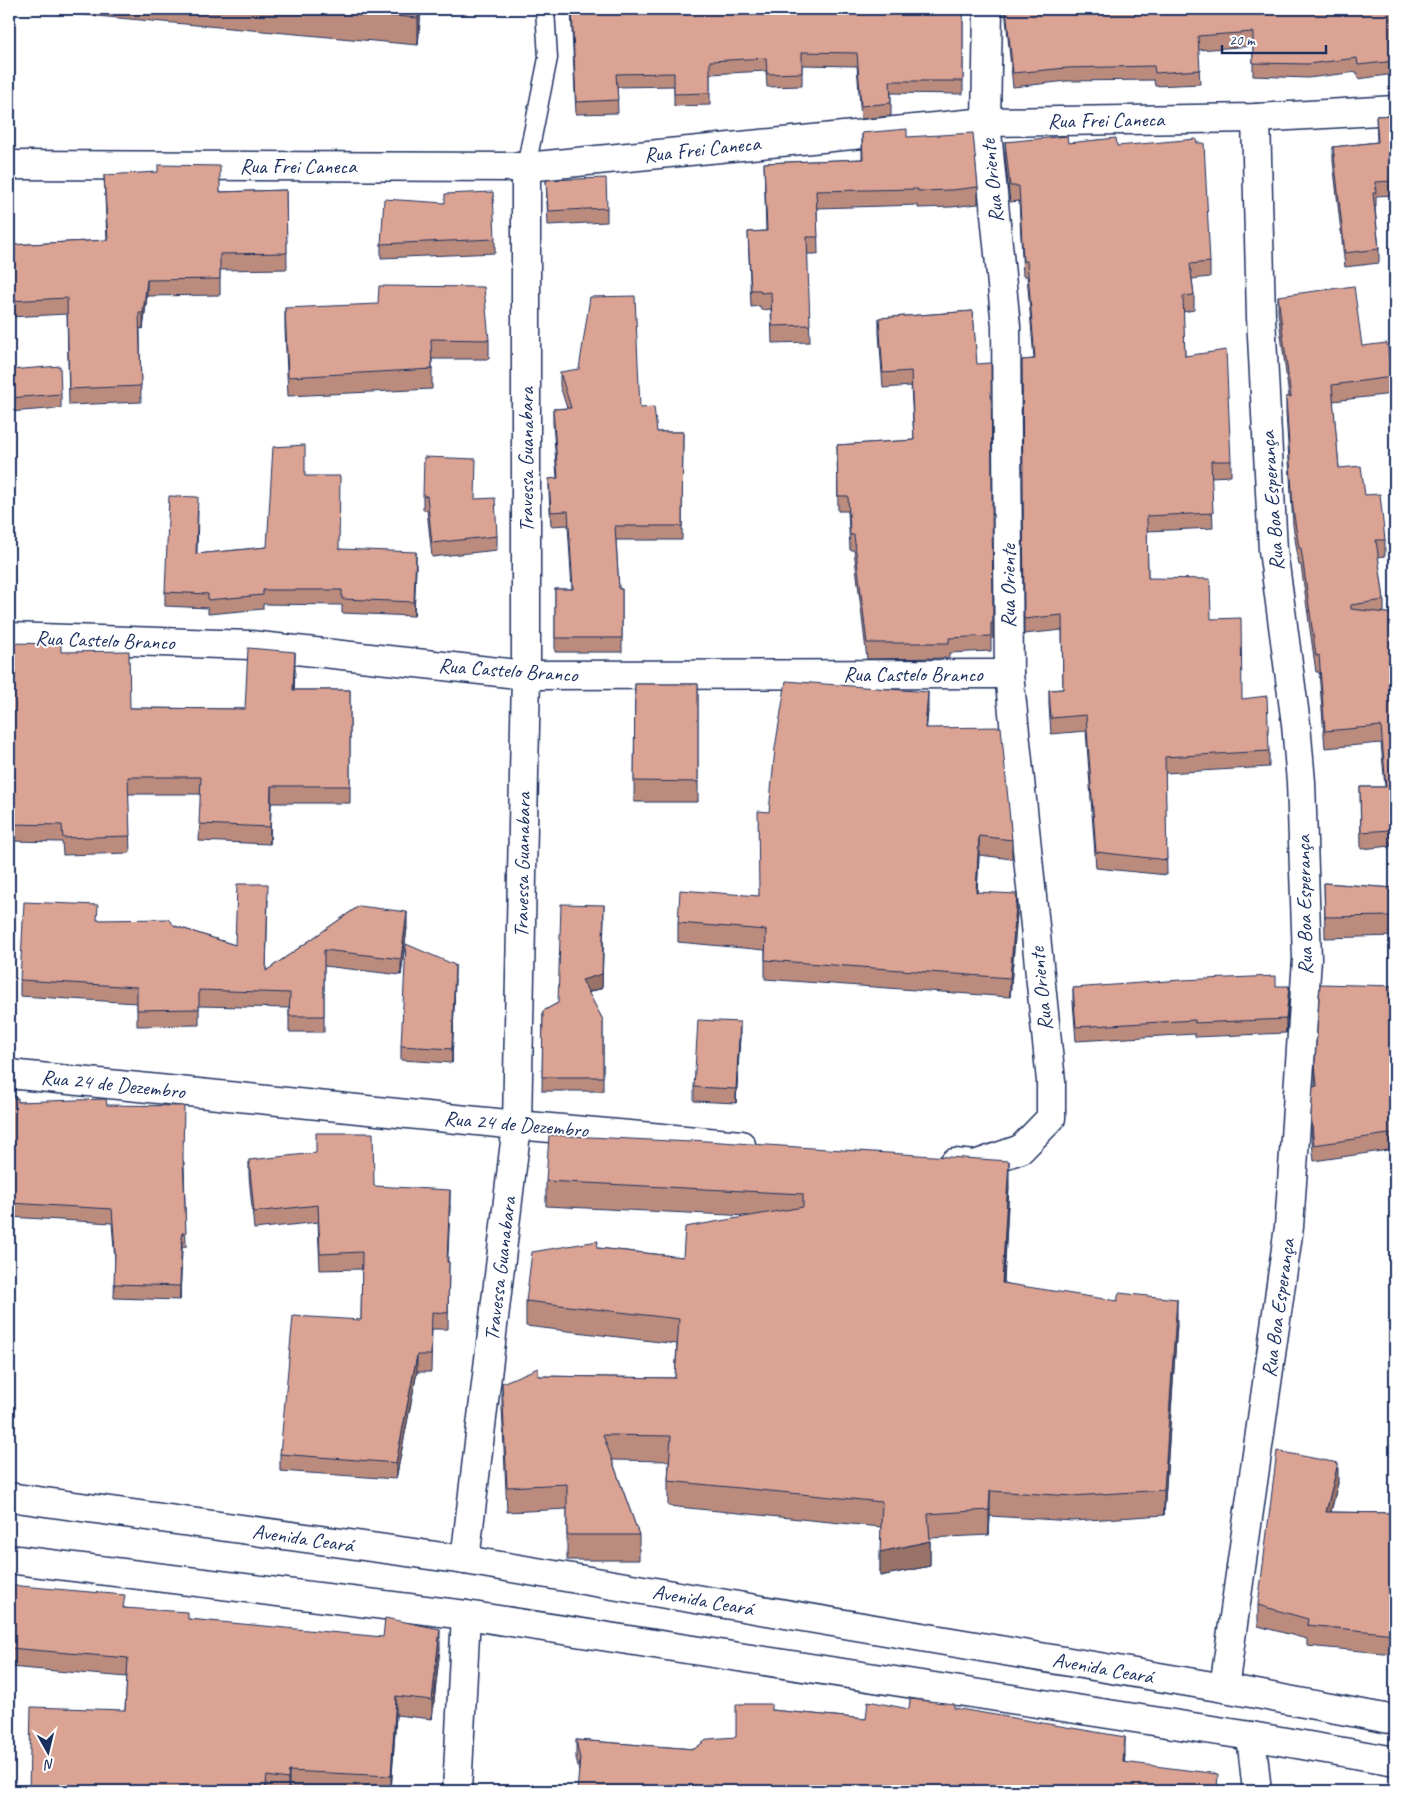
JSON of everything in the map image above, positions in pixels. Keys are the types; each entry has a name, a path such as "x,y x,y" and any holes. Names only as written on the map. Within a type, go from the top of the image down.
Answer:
{"street":[{"name":"Rua Oriente","path":"925,1161 975,1165 1021,1149 1051,1118 1051,1090 1009,674 1006,326 986,122 988,9"},
{"name":"Rua Frei Caneca","path":"9,165 526,167 986,122 1256,118 1395,110"},
{"name":"Rua Boa Esperança","path":"1224,1688 1289,1227 1307,959 1301,782 1296,724 1273,550 1261,317 1256,118"},
{"name":"Travessa Guanabara","path":"465,1560 517,1125 526,675 526,167"},
{"name":"Rua Castelo Branco","path":"9,637 250,645 526,675 1009,674"},
{"name":"Rua 24 de Dezembro","path":"9,1074 517,1125 766,1147"},
{"name":"Avenida Ceará","path":"9,1497 465,1560 1224,1688 1395,1720"},
{"name":"Avenida Ceará","path":"9,1559 466,1615 1251,1736 1395,1761"},
{"path":"457,1791 466,1615"},
{"path":"1251,1736 1257,1791"}],"lane":[{"path":"526,167 548,58 545,9"}],"building":[{"path":"312,9 419,9 418,18"},
{"path":"572,9 963,9 963,81 890,81 891,103 861,106 857,53 802,52 802,73 767,74 766,58 710,61 710,93 674,94 674,73 616,74 618,100 576,102"},
{"path":"1006,9 1395,9 1395,61 1358,65 1357,58 1308,64 1253,63 1253,32 1198,36 1200,70 1155,73 1154,66 1067,68 1013,73"},
{"path":"1395,115 1395,181 1375,182 1376,193 1373,193 1379,249 1345,253 1333,147 1378,142 1376,116"},
{"path":"907,129 907,137 973,133 978,187 918,191 918,189 816,191 818,237 807,237 810,325 772,326 771,292 761,293 760,290 751,290 748,232 767,231 764,163 863,159 862,133"},
{"path":"1067,136 1068,143 1116,138 1117,146 1196,139 1197,143 1204,143 1210,262 1190,264 1194,295 1183,296 1185,356 1226,350 1231,461 1211,461 1213,513 1147,516 1148,578 1210,579 1211,619 1241,618 1242,699 1267,696 1269,751 1165,757 1167,860 1096,852 1086,715 1051,718 1049,690 1063,689 1062,615 1024,619 1022,360 1035,359 1027,261 1023,261 1019,186 1010,186 1005,142"},
{"path":"158,165 220,166 220,192 286,190 287,253 220,254 220,279 147,280 143,313 139,313 141,386 69,389 67,298 9,301 9,245 108,240 104,175 158,172"},
{"path":"606,178 607,208 548,211 546,180"},
{"path":"493,192 495,239 381,244 384,199 445,203 445,194"},
{"path":"379,286 484,287 489,340 431,339 432,369 288,377 285,308 378,304"},
{"path":"1354,286 1362,346 1387,343 1392,377 1332,385 1339,468 1361,466 1365,495 1380,494 1385,540 1376,540 1384,600 1351,605 1351,609 1395,614 1395,825 1391,825 1391,830 1361,832 1360,787 1386,787 1381,726 1325,731 1319,655 1316,656 1301,548 1299,548 1293,509 1286,397 1291,397 1278,296"},
{"path":"635,296 640,408 654,407 657,432 683,432 682,526 615,526 619,589 622,589 622,638 555,638 555,589 573,589 568,511 551,512 549,479 558,478 553,409 571,408 560,372 579,369 590,297"},
{"path":"973,311 977,364 991,363 993,623 991,623 991,636 949,638 949,643 867,643 854,535 850,535 848,496 838,496 837,445 914,440 911,371 883,373 879,318"},
{"path":"60,366 61,394 9,398 9,370"},
{"path":"305,445 305,476 340,476 339,549 416,552 414,602 342,599 342,590 263,590 263,595 208,600 208,594 165,592 169,496 198,497 196,554 267,547 273,447"},
{"path":"424,457 476,459 475,499 495,498 497,536 432,543 427,496 423,496"},
{"path":"9,643 61,644 61,652 129,651 130,708 245,709 248,648 295,652 293,690 350,690 350,786 271,786 270,827 199,824 201,777 128,777 130,836 63,838 62,825 9,824"},
{"path":"786,681 928,692 925,728 1001,727 1012,840 979,836 976,892 1017,894 1010,978 765,960 766,930 678,923 680,890 759,896 758,811 769,812 775,748"},
{"path":"635,684 698,684 698,782 634,781"},
{"path":"1324,883 1395,888 1395,916 1325,917"},
{"path":"237,884 268,884 266,971 359,906 407,912 401,959 324,950 324,1016 289,1016 290,993 199,990 199,1009 137,1010 137,987 20,980 24,902 98,905 97,920 168,919 175,926 235,945"},
{"path":"561,904 604,905 602,974 582,980 603,1020 603,1077 542,1077 543,1011 558,1003"},
{"path":"406,944 455,965 452,1049 401,1046"},
{"path":"1276,976 1276,986 1289,986 1286,1019 1195,1023 1195,1020 1076,1027 1073,988 1181,980"},
{"path":"1320,984 1395,986 1395,1133 1314,1145 1311,1116 1313,1087 1317,1086 1315,1063"},
{"path":"698,1020 740,1022 736,1089 694,1087"},
{"path":"18,1098 18,1102 106,1099 107,1105 184,1106 183,1156 186,1233 182,1233 180,1286 114,1284 115,1252 112,1209 9,1203 9,1099"},
{"path":"316,1133 373,1133 374,1186 450,1190 447,1262 449,1262 448,1313 432,1312 431,1355 417,1355 396,1463 280,1454 293,1316 361,1320 362,1252 320,1254 318,1205 254,1212 249,1160 316,1153"},
{"path":"549,1135 691,1142 691,1140 1009,1161 1002,1283 1117,1301 1119,1293 1177,1299 1164,1490 1073,1496 990,1491 989,1510 928,1514 930,1541 880,1552 882,1502 668,1481 671,1436 603,1435 639,1535 567,1535 567,1484 507,1487 502,1383 538,1368 538,1376 675,1378 679,1319 526,1301 532,1252 598,1241 597,1248 683,1257 685,1227 803,1207 803,1194 546,1181"},
{"path":"1277,1451 1338,1463 1326,1512 1395,1513 1394,1634 1307,1625 1308,1619 1258,1605"},
{"path":"9,1585 125,1595 123,1608 188,1612 188,1619 383,1637 385,1618 440,1629 432,1700 396,1696 391,1776 289,1771 288,1779 267,1776 265,1791 29,1791 31,1707 125,1710 128,1658 9,1648"},
{"path":"910,1699 954,1704 954,1708 1125,1737 1123,1762 1218,1774 1217,1791 577,1791 580,1759 576,1740 694,1749 708,1739 736,1737 736,1704 771,1704 771,1710 866,1719 868,1701 909,1709"}]}
